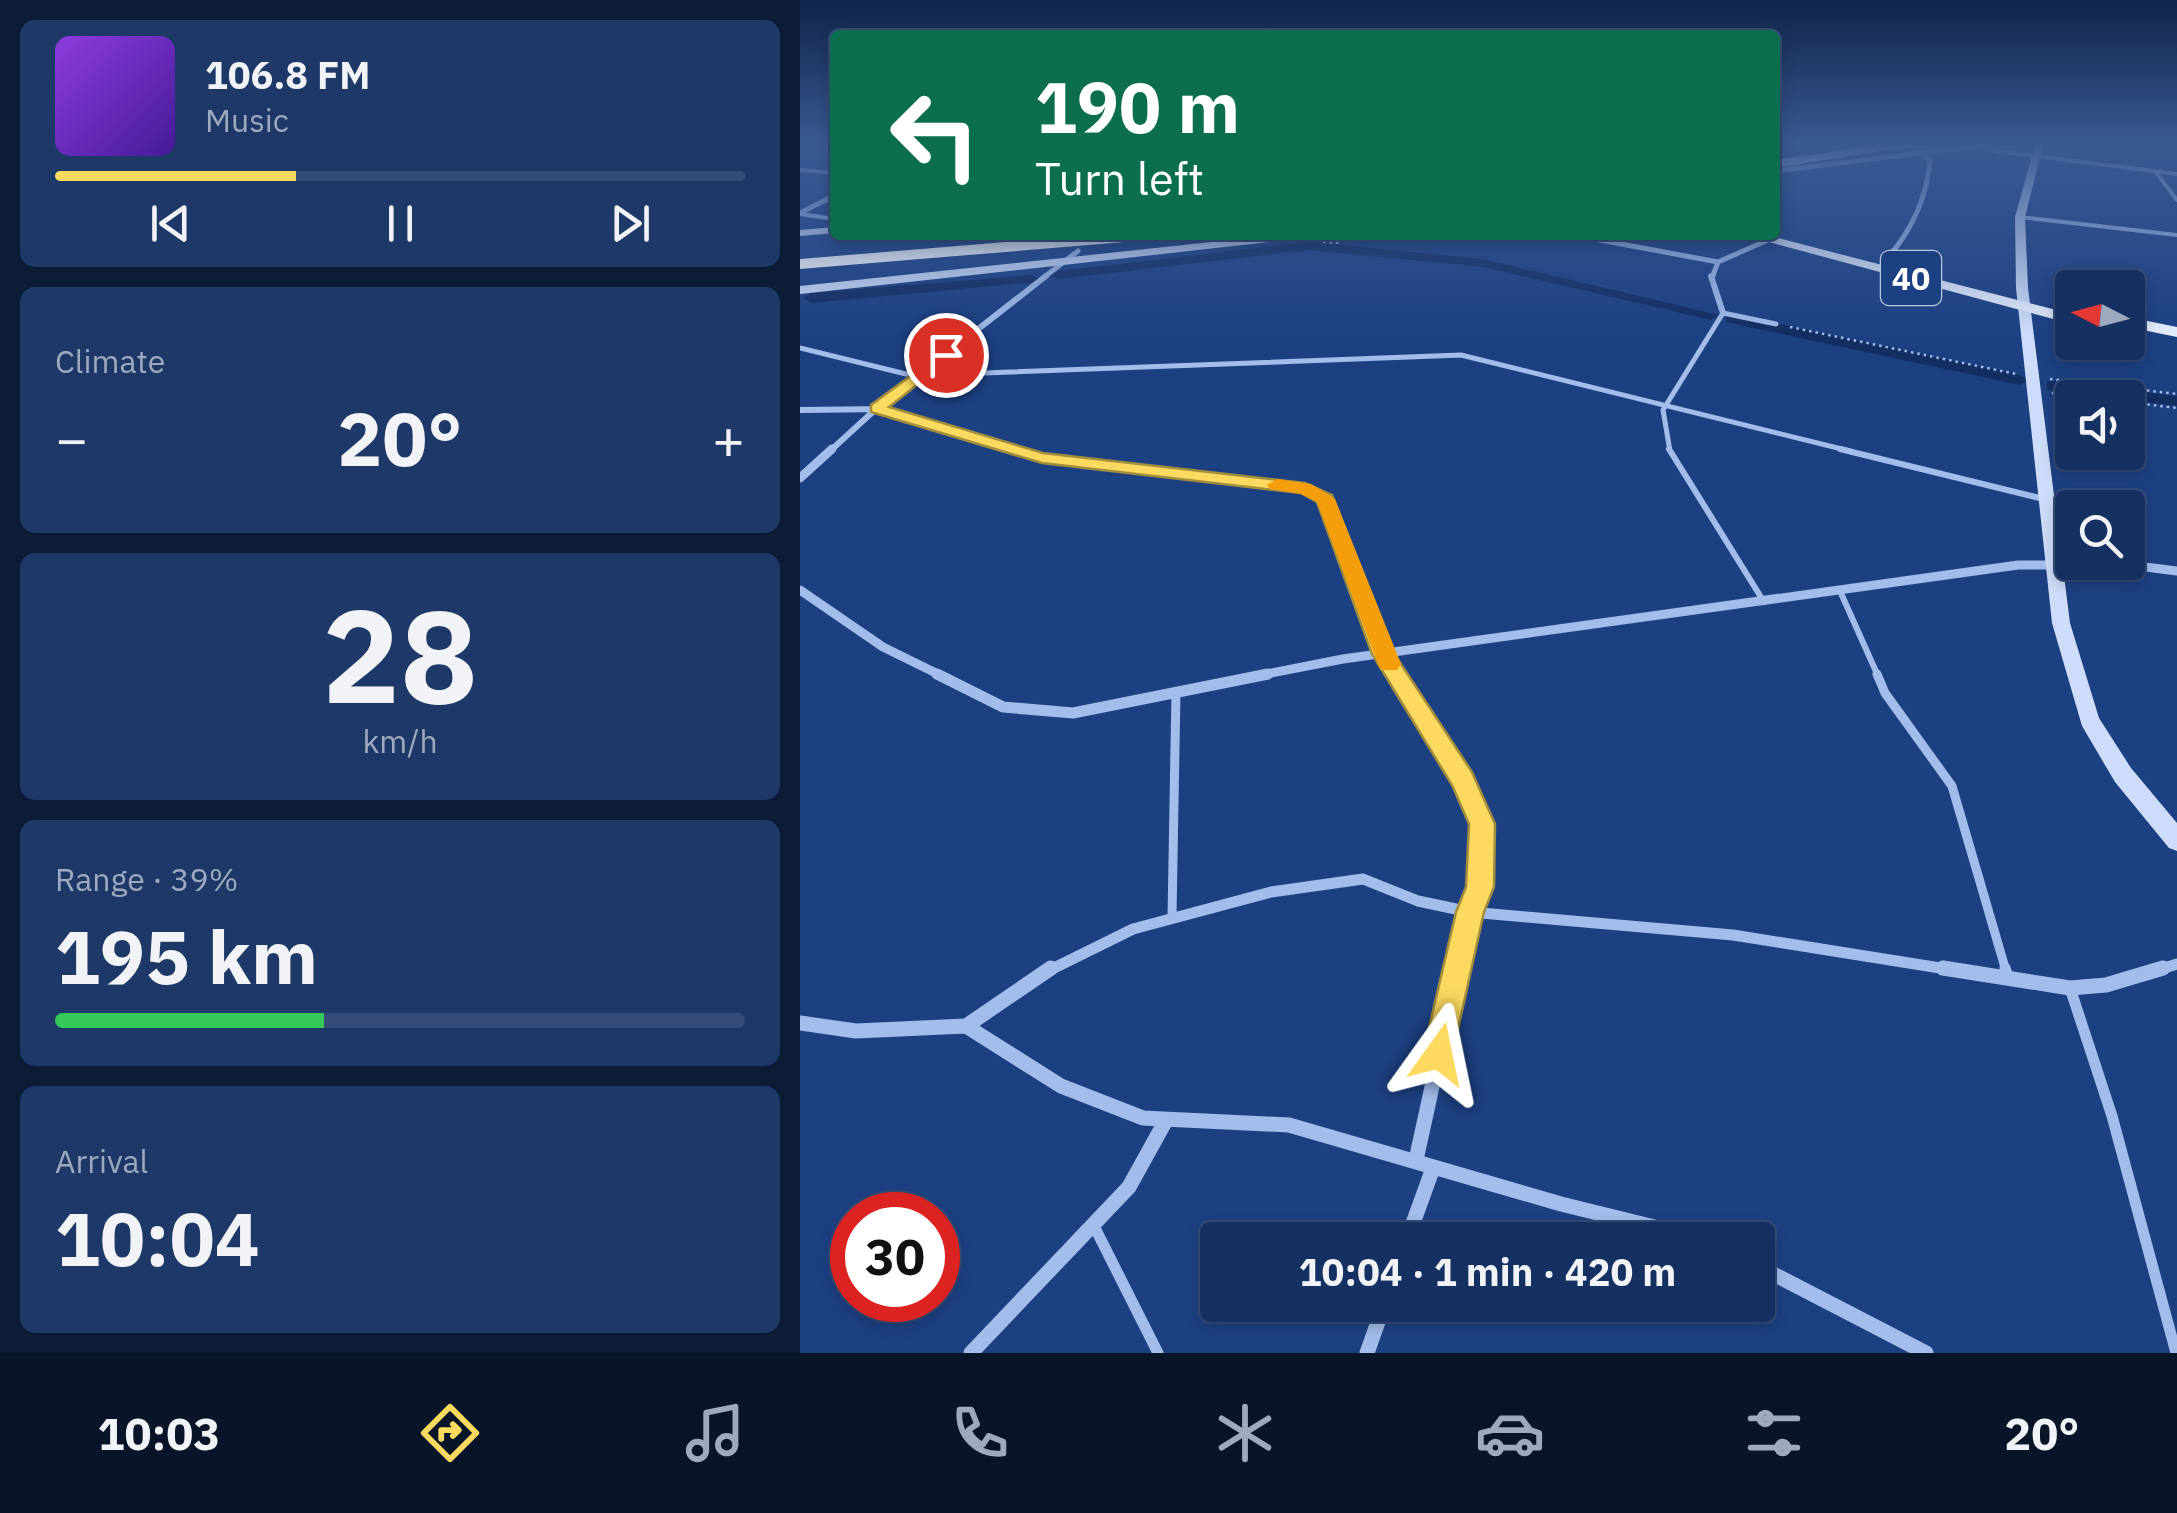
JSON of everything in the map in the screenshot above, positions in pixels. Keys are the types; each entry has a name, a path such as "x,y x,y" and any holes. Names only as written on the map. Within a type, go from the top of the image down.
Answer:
{"highway":[{"path":"800,258 900,240"},
{"path":"800,258 943,240"},
{"path":"800,258 988,240"},
{"path":"800,258 1074,240"}],"main road":[{"name":"40","path":"1780,239 1884,261 2055,313"},
{"name":"40","path":"1780,239 2024,302 2055,306"},
{"path":"2145,325 2177,332"},
{"path":"2145,335 2177,342"}],"street":[{"path":"1884,261 1904,242 1915,208"},
{"path":"2022,208 2024,302 2050,560 2070,663 2089,720 2123,775 2177,840"},
{"path":"800,234 830,231"},
{"path":"800,290 1276,240"},
{"path":"1600,240 1718,262 1766,240"},
{"path":"800,478 877,408 1078,251"},
{"path":"1718,262 1711,275 1722,313"},
{"path":"800,410 877,408 1042,458 1305,488 1325,499 1383,654 1463,780 1482,824 1480,887 1470,912 1416,1160"},
{"path":"800,590 883,647 1003,707 1073,713 1383,654 2055,560"},
{"path":"2145,567 2177,571"},
{"path":"800,1024 856,1031 966,1026 1066,958 1172,917 1271,892 1364,879 1418,901 1470,912 1734,935 2070,988 2106,985 2177,964"},
{"path":"966,1026 983,1040 1076,1090 1134,1115 1165,1122 1246,1118 1289,1125 1638,1222"},
{"path":"971,1353 1093,1224 1155,1150 1165,1122"},
{"path":"1414,1222 1433,1168"},
{"path":"1775,1275 1926,1353"},
{"path":"1367,1353 1378,1322"}],"lane":[{"path":"800,214 830,218"},
{"path":"2020,217 2177,235"},
{"path":"1764,602 1667,444 1663,410 1722,313 1776,324"},
{"path":"800,348 920,375 1446,354 1478,357 2044,499"},
{"path":"1840,591 1885,693 1957,798 2008,978"},
{"path":"1172,917 1176,692"},
{"path":"2070,988 2112,1116 2176,1353"},
{"path":"1093,1224 1158,1353"}],"path":[{"path":"1329,240 1342,243"},
{"path":"1776,324 2031,376 2177,394"},
{"path":"2145,404 2177,408"}],"waterway":[{"path":"1058,275 1310,246 1483,263 1711,315"},
{"path":"811,298 1032,279"},
{"path":"1732,319 2020,380"},
{"path":"2053,386 2177,401"}],"slow traffic":[{"path":"1277,485 1305,488 1325,499 1389,664"}],"route":[{"path":"946,355 877,408 1042,458 1305,488 1325,499 1383,654 1463,780 1482,824 1480,887 1470,912 1439,1054"}]}
